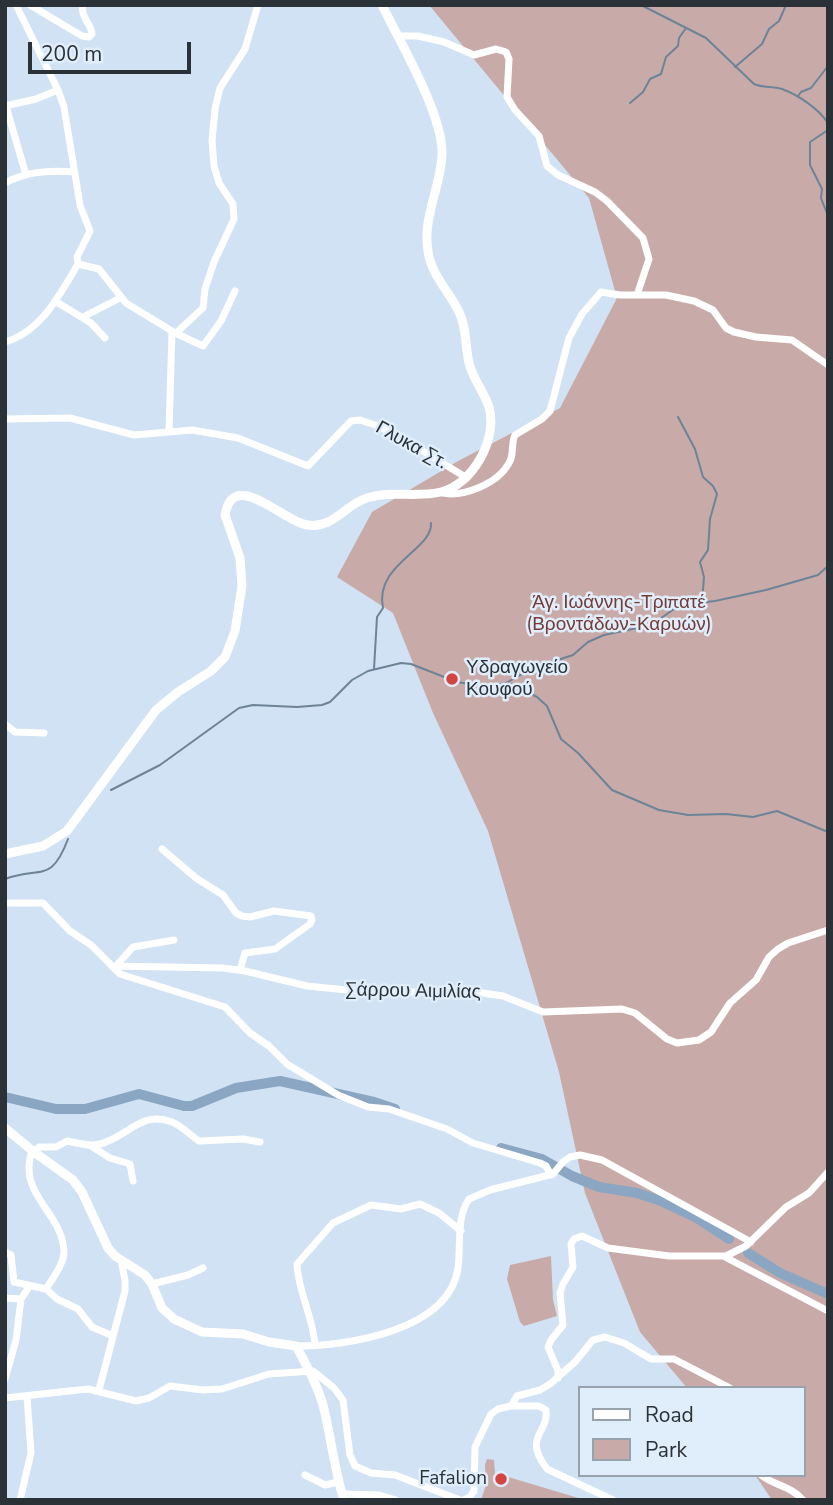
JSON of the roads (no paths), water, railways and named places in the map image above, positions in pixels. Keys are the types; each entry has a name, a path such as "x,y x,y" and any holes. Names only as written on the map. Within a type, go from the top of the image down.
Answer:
{"main road":[{"path":"5,852 43,846 67,831 156,710 217,666 229,651 242,586 240,558 225,515 231,500 238,496 253,497 295,521 320,525 331,522 356,503 371,497 438,492 456,486 467,478 484,450 490,427 489,410 470,366 461,316 430,262 427,247 427,229 441,159 441,143 434,113 382,5"},
{"path":"5,1128 78,1186 108,1248 121,1260 141,1271 152,1284 162,1308 174,1320 208,1333 243,1334 296,1346 322,1403 343,1497"}],"street":[{"path":"5,342 29,332 55,300 78,264 78,257 90,233 80,205 64,107 16,5"},
{"path":"30,5 82,36 89,37 92,30 82,12 83,5"},
{"path":"169,431 174,332 202,309 214,262 227,237 234,215 233,204 219,183 214,166 212,141 216,98 245,49 258,5"},
{"path":"397,36 418,36 474,55 496,49 506,52 509,59 508,97 515,110 536,131 547,166 607,201 643,238 649,259 637,295"},
{"path":"26,175 6,106 36,99 58,90"},
{"path":"5,183 26,175 74,172"},
{"path":"78,264 103,272 120,298 174,332 203,346 221,321 235,292"},
{"path":"438,492 455,495 487,484 501,474 511,460 515,435 550,411 566,345 582,314 601,292 666,295 694,301 713,310 722,323 734,332 792,340 828,365"},
{"path":"83,317 120,298"},
{"path":"55,300 83,317 105,338"},
{"name":"Γλυκα Στ.","path":"5,419 70,418 134,435 192,430 238,438 309,466 346,426 353,420 360,420 400,437 467,478"},
{"path":"5,724 15,732 44,733"},
{"path":"162,849 196,878 223,895 242,916 250,917 274,911 310,916 310,924 281,946 270,951 246,953 240,970"},
{"path":"5,903 34,901 45,904 70,932 91,945 124,976 225,1007 250,1033 270,1046 287,1064 338,1095 368,1107 389,1109 447,1129 461,1138 540,1163 555,1171"},
{"name":"Σάρρου Αιμιλίας","path":"114,966 240,970 307,986 377,993 450,990 487,993 512,999 543,1012 626,1009 639,1016 670,1042 677,1043 699,1040 711,1032 730,1003 756,980 769,957 778,949 828,930"},
{"path":"114,966 132,947 174,940"},
{"path":"91,1146 114,1139 141,1122 153,1118 178,1125 199,1141 243,1139 260,1142"},
{"path":"46,1289 63,1258 64,1250 54,1219 30,1184 28,1168 33,1152 39,1146 56,1147 67,1141 91,1146 110,1158 130,1164 133,1181"},
{"path":"296,1346 382,1335 429,1313 444,1299 455,1280 465,1205 474,1196 555,1171 566,1159 580,1155 601,1160 749,1244"},
{"path":"727,1256 749,1244 786,1207 809,1193 828,1172"},
{"path":"315,1345 314,1328 299,1285 297,1264 336,1220 372,1205 382,1204 401,1209 419,1204 439,1213 461,1231"},
{"path":"558,1378 558,1371 548,1347 563,1325 560,1293 574,1265 572,1244 574,1239 582,1236 608,1248 669,1256 727,1256 828,1311"},
{"path":"5,1252 11,1253 14,1282 46,1289 59,1300 78,1309 92,1327 113,1336"},
{"path":"99,1390 125,1285 121,1260"},
{"path":"152,1284 188,1276 203,1268"},
{"path":"5,1379 16,1340 21,1299 29,1287"},
{"path":"5,1298 21,1299"},
{"path":"511,1406 517,1396 543,1389 558,1378 593,1340 609,1337 651,1359 679,1362 702,1376 727,1386"},
{"path":"5,1398 88,1388 136,1401 149,1398 170,1386 222,1389 269,1374 316,1372 343,1400 350,1455 355,1466 371,1473 395,1475 460,1499 472,1497 476,1445 491,1414 511,1406 539,1406 546,1410 547,1415 536,1443 547,1469 613,1500"},
{"path":"20,1500 31,1453 27,1396"},
{"path":"305,1475 325,1485 338,1482"},
{"path":"764,1477 788,1487 803,1500"},
{"path":"343,1497 371,1494 396,1500"}],"waterway":[{"path":"641,5 706,38 754,84 782,89 795,95 813,107 828,123"},
{"path":"735,67 762,44 769,29 779,21 786,5"},
{"path":"630,103 643,92 650,79 661,74 666,57 678,46 679,38 686,28"},
{"path":"798,96 811,88 828,66"},
{"path":"828,130 810,142 810,165 822,189 821,198 828,216"},
{"path":"678,417 695,449 703,477 717,494 710,519 708,550 700,562 704,577 702,602"},
{"path":"374,669 377,617 383,608 383,593 387,580 423,541 429,533 431,523"},
{"path":"111,790 160,765 239,708 253,705 322,705 330,702 352,680 368,671 401,663 411,664 457,682 488,687 506,683 533,668 573,655 588,642 604,635 642,627 657,621 674,609 766,590 818,575 828,566"},
{"path":"508,683 537,697 547,706 561,739 578,753 612,790 659,810 688,815 726,814 753,817 777,811 828,832"},
{"path":"5,879 50,868 62,853 68,839"},
{"path":"5,1097 56,1109 85,1109 139,1094 192,1106 236,1088 280,1081 395,1109"},
{"path":"501,1148 542,1159 599,1187 637,1193 661,1201 697,1218 729,1239"},
{"path":"748,1253 780,1273 828,1294"}],"place":[{"name":"Υδραγωγείο Κουφού","path":"452,679"},
{"name":"Fafalion","path":"501,1479"}],"park label":[{"name":"Άγ. Ιωάννης-Τριπατέ (Βροντάδων-Καρυών)","path":"619,614"}]}
